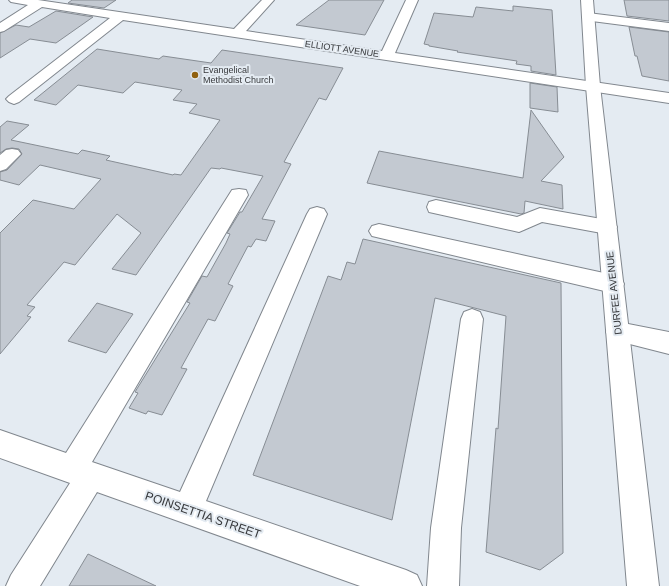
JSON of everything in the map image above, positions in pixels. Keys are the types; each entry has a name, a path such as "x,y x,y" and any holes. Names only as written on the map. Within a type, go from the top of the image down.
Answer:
{"street":[{"name":"ELLIOTT AVENUE","path":"19,0 669,98"},
{"path":"237,33 268,0"},
{"path":"387,56 412,0"},
{"name":"DURFEE AVENUE","path":"587,0 593,86 643,586"},
{"path":"0,28 39,4"},
{"path":"14,99 120,16"},
{"path":"588,17 669,27"},
{"path":"22,586 42,551 82,473 239,195"},
{"path":"436,208 519,225 540,215 607,227"},
{"path":"187,510 317,214"},
{"path":"379,232 462,249 613,284"},
{"path":"442,586 446,528 472,319"},
{"path":"618,332 669,343"},
{"name":"POINSETTIA STREET","path":"0,444 406,586"}],"building":[{"path":"72,0 116,0 104,8 68,3"},
{"path":"329,0 384,0 365,35 296,25"},
{"path":"624,0 669,0 669,21 627,16"},
{"path":"513,6 552,10 556,75 531,71 531,66 516,64 517,61 457,52 458,51 424,44 434,13 473,17 476,7 513,11"},
{"path":"56,11 93,17 56,43 30,39 0,58 0,33 16,25 29,27"},
{"path":"629,27 669,32 669,81 642,76 637,56 635,56"},
{"path":"97,49 159,59 163,56 211,63 222,50 343,68 326,100 319,98 284,162 291,164 262,219 275,221 266,241 256,239 251,247 248,246 228,284 233,286 215,321 208,319 181,368 187,369 162,415 148,411 146,414 129,408 138,393 135,392 190,303 187,302 202,276 207,277 226,243 230,234 227,233 240,212 242,212 263,176 221,168 211,168 136,275 112,269 141,233 117,214 75,265 64,262 27,305 35,307 27,316 31,317 0,354 0,233 33,200 74,209 101,179 40,165 19,185 0,180 0,172 7,170 22,154 19,149 12,148 6,149 0,153 0,127 7,121 29,125 11,140 78,154 82,150 110,156 106,160 173,175 181,175 220,120 189,113 197,104 173,100 182,90 135,82 123,93 78,85 56,105 34,100"},
{"path":"530,83 557,87 558,112 530,108"},
{"path":"531,110 564,157 541,181 562,185 563,209 525,201 524,213 521,214 367,183 379,151 523,178"},
{"path":"363,239 561,283 563,553 540,570 486,552 496,428 498,429 506,316 435,298 392,520 253,475 328,276 341,280 347,262 355,264"},
{"path":"97,303 133,314 106,353 68,341"},
{"path":"88,554 156,586 69,586"}],"place":[{"name":"Evangelical Methodist Church","path":"195,75"}]}
